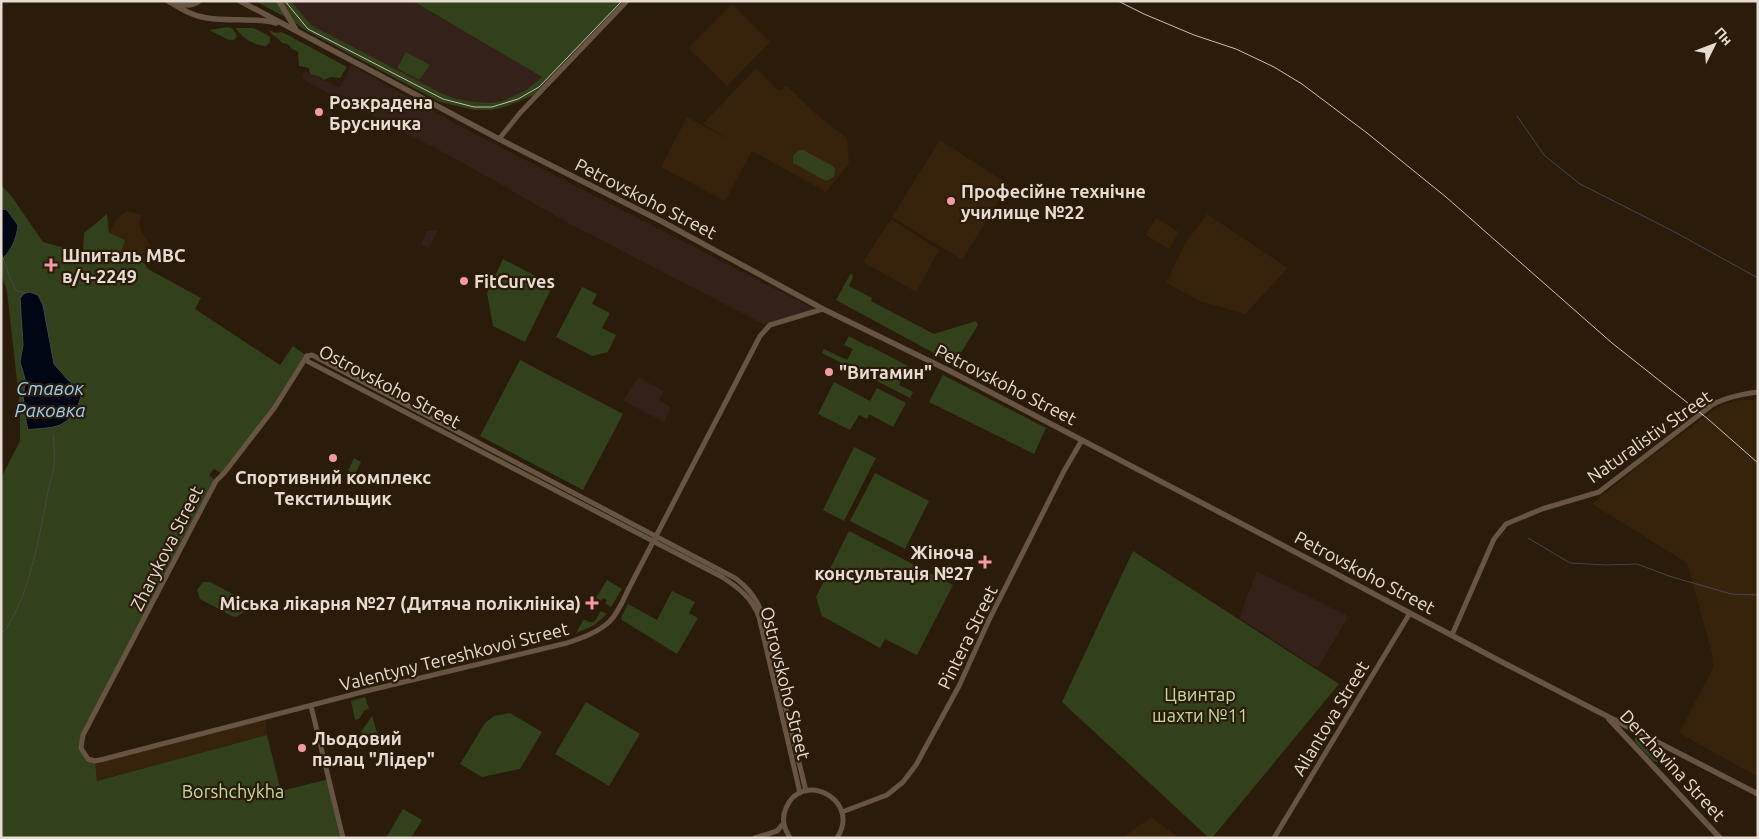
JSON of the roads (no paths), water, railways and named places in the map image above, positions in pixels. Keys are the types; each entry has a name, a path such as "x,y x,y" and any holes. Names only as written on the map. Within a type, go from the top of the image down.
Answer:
{"main road":[{"path":"168,1 189,13 209,19 261,20 296,30"},
{"path":"172,1 187,6 199,1"},
{"name":"Petrovskoho Street","path":"240,1 499,139 661,221 823,308 1082,440 1452,636 1758,794"},
{"path":"279,1 296,30"},
{"name":"Derzhavina Street","path":"1604,714 1720,838"}],"street":[{"path":"499,139 520,113 627,1"},
{"name":"Valentyny Tereshkovoi Street","path":"95,761 366,691 568,643 605,626 614,617 760,336 767,326 823,308"},
{"name":"Ostrovskoho Street","path":"307,356 307,361 655,539 722,577 743,592 756,608 769,647 806,791"},
{"name":"Zharykova Street","path":"95,761 88,759 81,748 83,734 216,481 275,407 307,356"},
{"name":"Naturalistiv Street","path":"1452,636 1494,539 1506,524 1542,509 1599,492 1712,405 1720,400 1758,392"},
{"name":"Pintera Street","path":"842,812 887,795 903,782 916,765 959,686 989,620 1064,471 1082,440"},
{"name":"Ailantova Street","path":"1274,838 1410,613"},
{"path":"312,706 343,838"},
{"name":"Ostrovskoho Street","path":"783,706 800,793"},
{"path":"790,838 784,824 786,807 800,793 818,790 835,800 842,812 842,829 837,838"},
{"path":"755,838 777,830 784,824"}],"water":[{"path":"1,210 7,210 18,225 14,243 3,258 1,253"},
{"name":"Ставок Раковка","path":"30,292 38,295 43,305 54,364 68,380 81,389 81,394 76,410 65,422 52,427 28,430 23,406 25,379 20,362 23,345 20,298 25,293"}],"waterway":[{"path":"1517,116 1544,155 1580,184 1671,230 1758,278"},
{"path":"3,258 16,290 25,293"},
{"path":"1,635 11,621 19,604 32,566 54,468 53,434"},
{"path":"1528,538 1570,563 1637,564 1669,576 1731,594 1758,595"}],"tram line":[{"path":"285,1 308,29 443,99 474,107 492,107 518,99 539,87 622,1"}],"railway":[{"path":"1118,1 1194,35 1236,49 1274,67 1302,84 1367,133 1446,197 1612,343 1708,419 1758,463"}],"place":[{"name":"Розкрадена Брусничка","path":"319,112"},
{"name":"Професійне технічне училище №22","path":"951,201"},
{"name":"Шпиталь МВС в/ч-2249","path":"51,265"},
{"name":"FitCurves","path":"464,281"},
{"name":"\"Витамин\"","path":"829,372"},
{"name":"Спортивний комплекс Текстильщик","path":"333,458"},
{"name":"Жіноча консультація №27","path":"985,562"},
{"name":"Міська лікарня №27 (Дитяча поліклініка)","path":"592,603"},
{"name":"Льодовий палац \"Лідер\"","path":"302,748"}],"park label":[{"name":"Цвинтар шахти №11","path":"1200,704"},
{"name":"Borshchykha","path":"233,791"}]}
